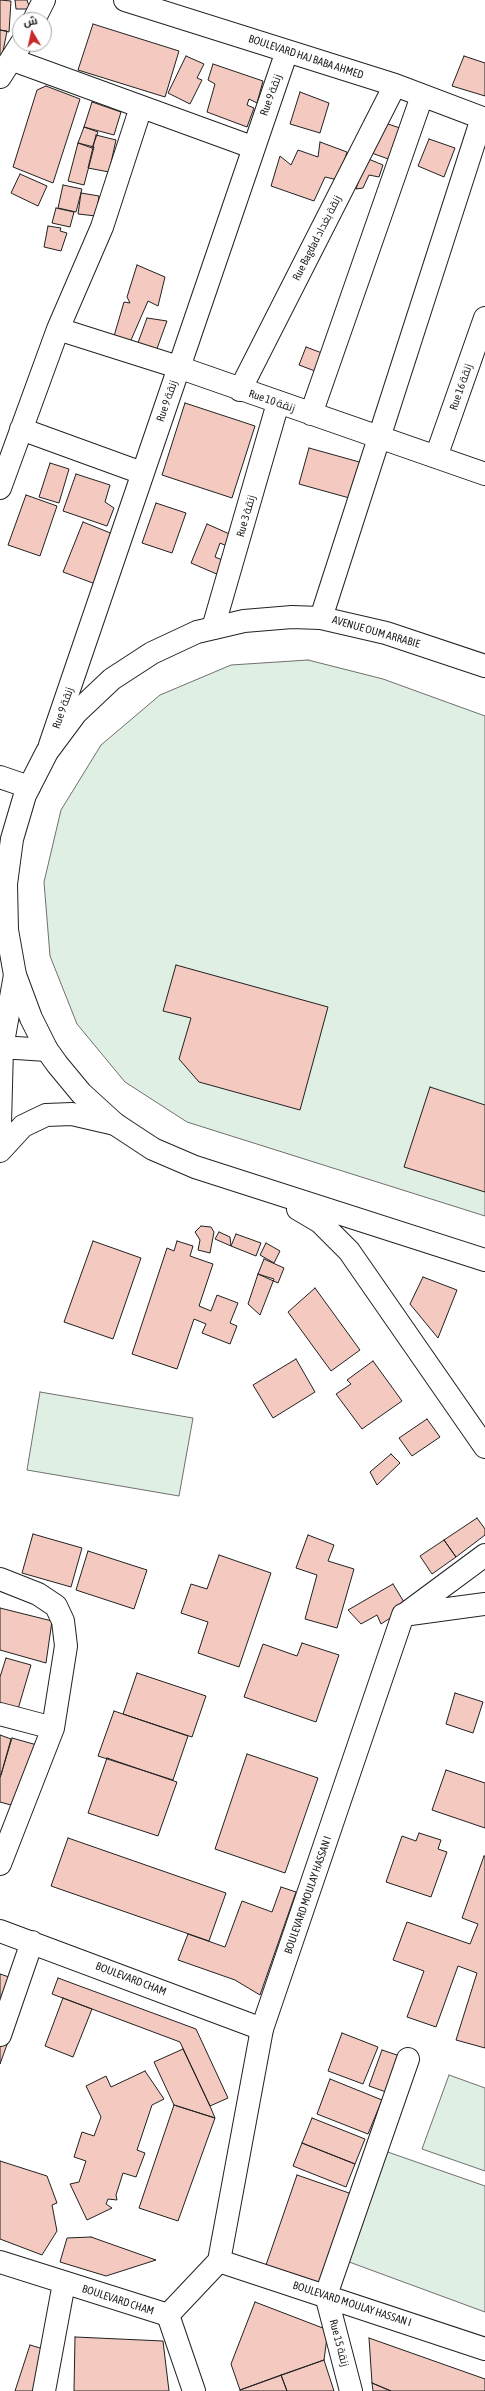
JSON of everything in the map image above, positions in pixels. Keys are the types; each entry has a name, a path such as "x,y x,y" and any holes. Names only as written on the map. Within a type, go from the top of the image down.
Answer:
{"street":[{"path":"38,12 44,0"},
{"name":"BOULEVARD HAJ BABA AHMED","path":"125,0 395,85 484,118"},
{"name":"Rue 9 زنقة","path":"48,752 252,147 287,51"},
{"path":"0,77 17,52 141,107 252,147"},
{"name":"Rue Bagdad زنقة بغداد","path":"240,390 395,85"},
{"path":"311,414 422,96"},
{"path":"0,488 58,329 102,227 141,107"},
{"path":"321,618 377,437 484,118"},
{"name":"Rue 16 زنقة","path":"436,457 485,318"},
{"name":"Rue 10 زنقة","path":"58,329 178,368 485,474"},
{"name":"Rue 3 زنقة","path":"213,628 278,403"},
{"path":"21,429 142,473"},
{"name":"AVENUE OUM ARRABIE","path":"15,975 7,930 6,884 12,839 27,791 48,752 76,713 112,680 152,653 196,632 244,620 292,617 321,618 386,633 485,666"},
{"path":"0,777 27,791"},
{"path":"0,1124 1,1048 15,975"},
{"path":"15,975 31,1018 47,1050 81,1093 115,1124 153,1149 195,1167 485,1260"},
{"path":"1,1048 47,1050"},
{"path":"0,1151 23,1126 46,1115 72,1114 115,1124"},
{"path":"264,1190 320,1222 349,1251 485,1447"},
{"path":"403,1615 485,1555"},
{"path":"0,1579 38,1594 56,1606 63,1621 66,1646 53,1728 8,1818 0,1864"},
{"path":"403,1615 485,1604"},
{"name":"BOULEVARD MOULAY HASSAN I","path":"403,1615 262,2029 219,2261 326,2295 485,2349"},
{"path":"0,1714 53,1728"},
{"name":"BOULEVARD CHAM","path":"0,1931 262,2029"},
{"path":"0,2035 32,1942"},
{"path":"326,2295 408,2059"},
{"path":"194,2391 168,2315 219,2261"},
{"name":"BOULEVARD CHAM","path":"1,2265 168,2315"},
{"path":"44,2391 64,2283"},
{"name":"Rue 15 زنقة","path":"326,2295 351,2391"}],"green space":[{"path":"308,660 383,679 485,716 485,1216 187,1122 125,1082 77,1024 50,956 44,882 61,810 101,745 160,695 231,665"},
{"path":"40,1392 193,1418 179,1496 27,1470"},
{"path":"449,2075 485,2088 485,2171 422,2149"},
{"path":"382,2150 485,2186 485,2312 341,2259"}],"building":[{"path":"0,0 11,1 9,32 0,30"},
{"path":"15,0 27,0 30,9 16,9"},
{"path":"93,24 179,51 165,97 78,70"},
{"path":"0,30 7,31 0,67"},
{"path":"186,56 204,64 197,78 202,80 190,104 168,93"},
{"path":"464,56 485,63 485,96 452,86"},
{"path":"213,64 263,81 257,103 249,99 247,105 254,108 247,127 207,112 215,84 208,80"},
{"path":"46,86 80,99 53,183 13,167 37,90"},
{"path":"300,92 329,103 320,133 290,124"},
{"path":"92,102 121,112 114,135 84,127"},
{"path":"379,121 403,129 391,160 369,152"},
{"path":"84,127 98,132 92,148 78,143"},
{"path":"96,135 116,140 109,172 88,168"},
{"path":"429,139 455,148 444,177 418,166"},
{"path":"320,142 347,152 338,180 325,177 314,201 271,186 280,156 291,165 298,150 318,157"},
{"path":"78,143 94,147 84,185 68,181"},
{"path":"366,158 383,165 379,177 369,175 363,188 356,189"},
{"path":"20,174 47,186 38,206 11,193"},
{"path":"63,185 82,189 76,212 58,208"},
{"path":"81,193 99,196 96,216 78,214"},
{"path":"56,208 74,212 70,227 52,223"},
{"path":"48,226 61,228 60,231 67,233 61,251 44,247"},
{"path":"137,265 165,277 158,306 148,301 128,347 112,343 124,302 130,303 127,297"},
{"path":"147,318 167,321 155,354 135,351"},
{"path":"306,347 330,356 323,374 299,365"},
{"path":"185,403 255,426 232,498 162,475"},
{"path":"309,448 363,463 353,499 299,484"},
{"path":"50,463 69,469 59,503 39,497"},
{"path":"76,474 110,485 105,502 114,508 107,526 63,511"},
{"path":"26,495 57,506 40,556 8,545"},
{"path":"156,503 186,513 172,553 142,543"},
{"path":"83,522 118,536 101,586 63,572"},
{"path":"207,524 234,536 229,547 220,543 215,557 225,561 219,575 191,563"},
{"path":"176,965 328,1007 300,1110 199,1082 179,1059 191,1018 163,1011"},
{"path":"430,1087 485,1105 485,1192 404,1167"},
{"path":"201,1226 211,1227 214,1232 210,1253 198,1250 200,1240 195,1232"},
{"path":"219,1232 230,1237 231,1246 215,1239"},
{"path":"236,1234 261,1243 256,1256 231,1246"},
{"path":"93,1241 141,1258 113,1339 64,1322"},
{"path":"177,1241 193,1246 190,1256 213,1264 199,1306 211,1311 217,1295 238,1303 230,1323 237,1326 230,1344 202,1333 206,1324 194,1319 177,1369 132,1354 167,1248 174,1251"},
{"path":"266,1243 280,1251 274,1263 260,1255"},
{"path":"264,1259 284,1268 278,1283 258,1274"},
{"path":"258,1274 274,1279 260,1315 248,1304"},
{"path":"423,1277 457,1290 438,1338 410,1304"},
{"path":"315,1288 360,1350 331,1371 288,1312"},
{"path":"296,1359 315,1392 273,1418 253,1385"},
{"path":"373,1361 402,1401 362,1429 336,1394 351,1384 347,1380"},
{"path":"427,1419 440,1437 412,1456 399,1438"},
{"path":"391,1454 400,1463 377,1485 370,1472"},
{"path":"477,1518 485,1529 485,1535 456,1557 444,1540"},
{"path":"33,1534 82,1548 71,1587 22,1573"},
{"path":"308,1535 334,1545 328,1561 354,1569 337,1628 305,1619 317,1575 296,1568"},
{"path":"444,1540 456,1557 432,1574 420,1556"},
{"path":"88,1551 147,1570 134,1609 76,1590"},
{"path":"219,1555 271,1573 239,1667 198,1653 208,1622 181,1613 191,1584 207,1589"},
{"path":"393,1584 407,1607 381,1624 377,1615 361,1624 348,1610"},
{"path":"0,1608 52,1621 46,1663 0,1650"},
{"path":"302,1643 339,1655 316,1722 244,1697 263,1644 297,1656"},
{"path":"6,1658 31,1665 18,1709 0,1703 0,1677"},
{"path":"137,1673 206,1696 192,1737 123,1714"},
{"path":"455,1693 483,1702 473,1733 446,1724"},
{"path":"114,1711 188,1736 173,1780 98,1756"},
{"path":"0,1735 11,1739 1,1775 0,1775"},
{"path":"12,1738 37,1745 18,1807 0,1802 0,1778"},
{"path":"247,1754 318,1778 285,1873 215,1849"},
{"path":"107,1758 177,1782 158,1836 88,1813"},
{"path":"446,1770 485,1783 485,1828 432,1810"},
{"path":"419,1833 441,1840 438,1849 447,1852 431,1897 386,1882 402,1836 416,1841"},
{"path":"68,1838 226,1893 209,1941 51,1886"},
{"path":"484,1856 485,2048 456,2040 477,1973 458,1966 436,2027 407,2017 424,1971 393,1960 407,1922 470,1944 478,1924 462,1918"},
{"path":"281,1887 296,1892 260,1995 235,1980 178,1960 188,1934 225,1947 242,1901 272,1912"},
{"path":"0,1974 21,1981 0,2025"},
{"path":"58,1978 196,2029 228,2098 210,2106 180,2042 52,1994"},
{"path":"63,1998 92,2009 73,2057 45,2046"},
{"path":"342,2033 378,2047 363,2084 328,2071"},
{"path":"0,2036 9,2039 0,2064"},
{"path":"183,2049 215,2118 174,2105 154,2062"},
{"path":"382,2050 400,2056 386,2092 369,2086"},
{"path":"145,2071 164,2099 152,2105 137,2150 145,2153 136,2177 123,2173 116,2195 117,2200 108,2199 106,2204 112,2208 87,2220 70,2184 79,2182 86,2161 74,2157 82,2132 94,2136 101,2117 86,2086 106,2076 111,2087"},
{"path":"330,2079 382,2100 368,2134 317,2114"},
{"path":"174,2105 215,2118 178,2221 139,2208"},
{"path":"312,2118 365,2139 355,2164 302,2143"},
{"path":"302,2143 355,2164 346,2187 293,2166"},
{"path":"0,2161 47,2176 57,2203 52,2205 57,2231 42,2255 0,2239"},
{"path":"297,2175 352,2194 321,2284 266,2265"},
{"path":"91,2237 156,2260 106,2276 60,2262 67,2238"},
{"path":"255,2302 328,2330 324,2360 240,2390 231,2364"},
{"path":"75,2337 163,2341 169,2391 74,2391"},
{"path":"369,2338 485,2379 485,2391 391,2391 372,2383"},
{"path":"30,2345 50,2351 37,2391 15,2391"},
{"path":"324,2360 334,2391 287,2391 281,2375"},
{"path":"281,2375 287,2391 240,2391 240,2390"},
{"path":"372,2383 391,2391 373,2391"}]}
